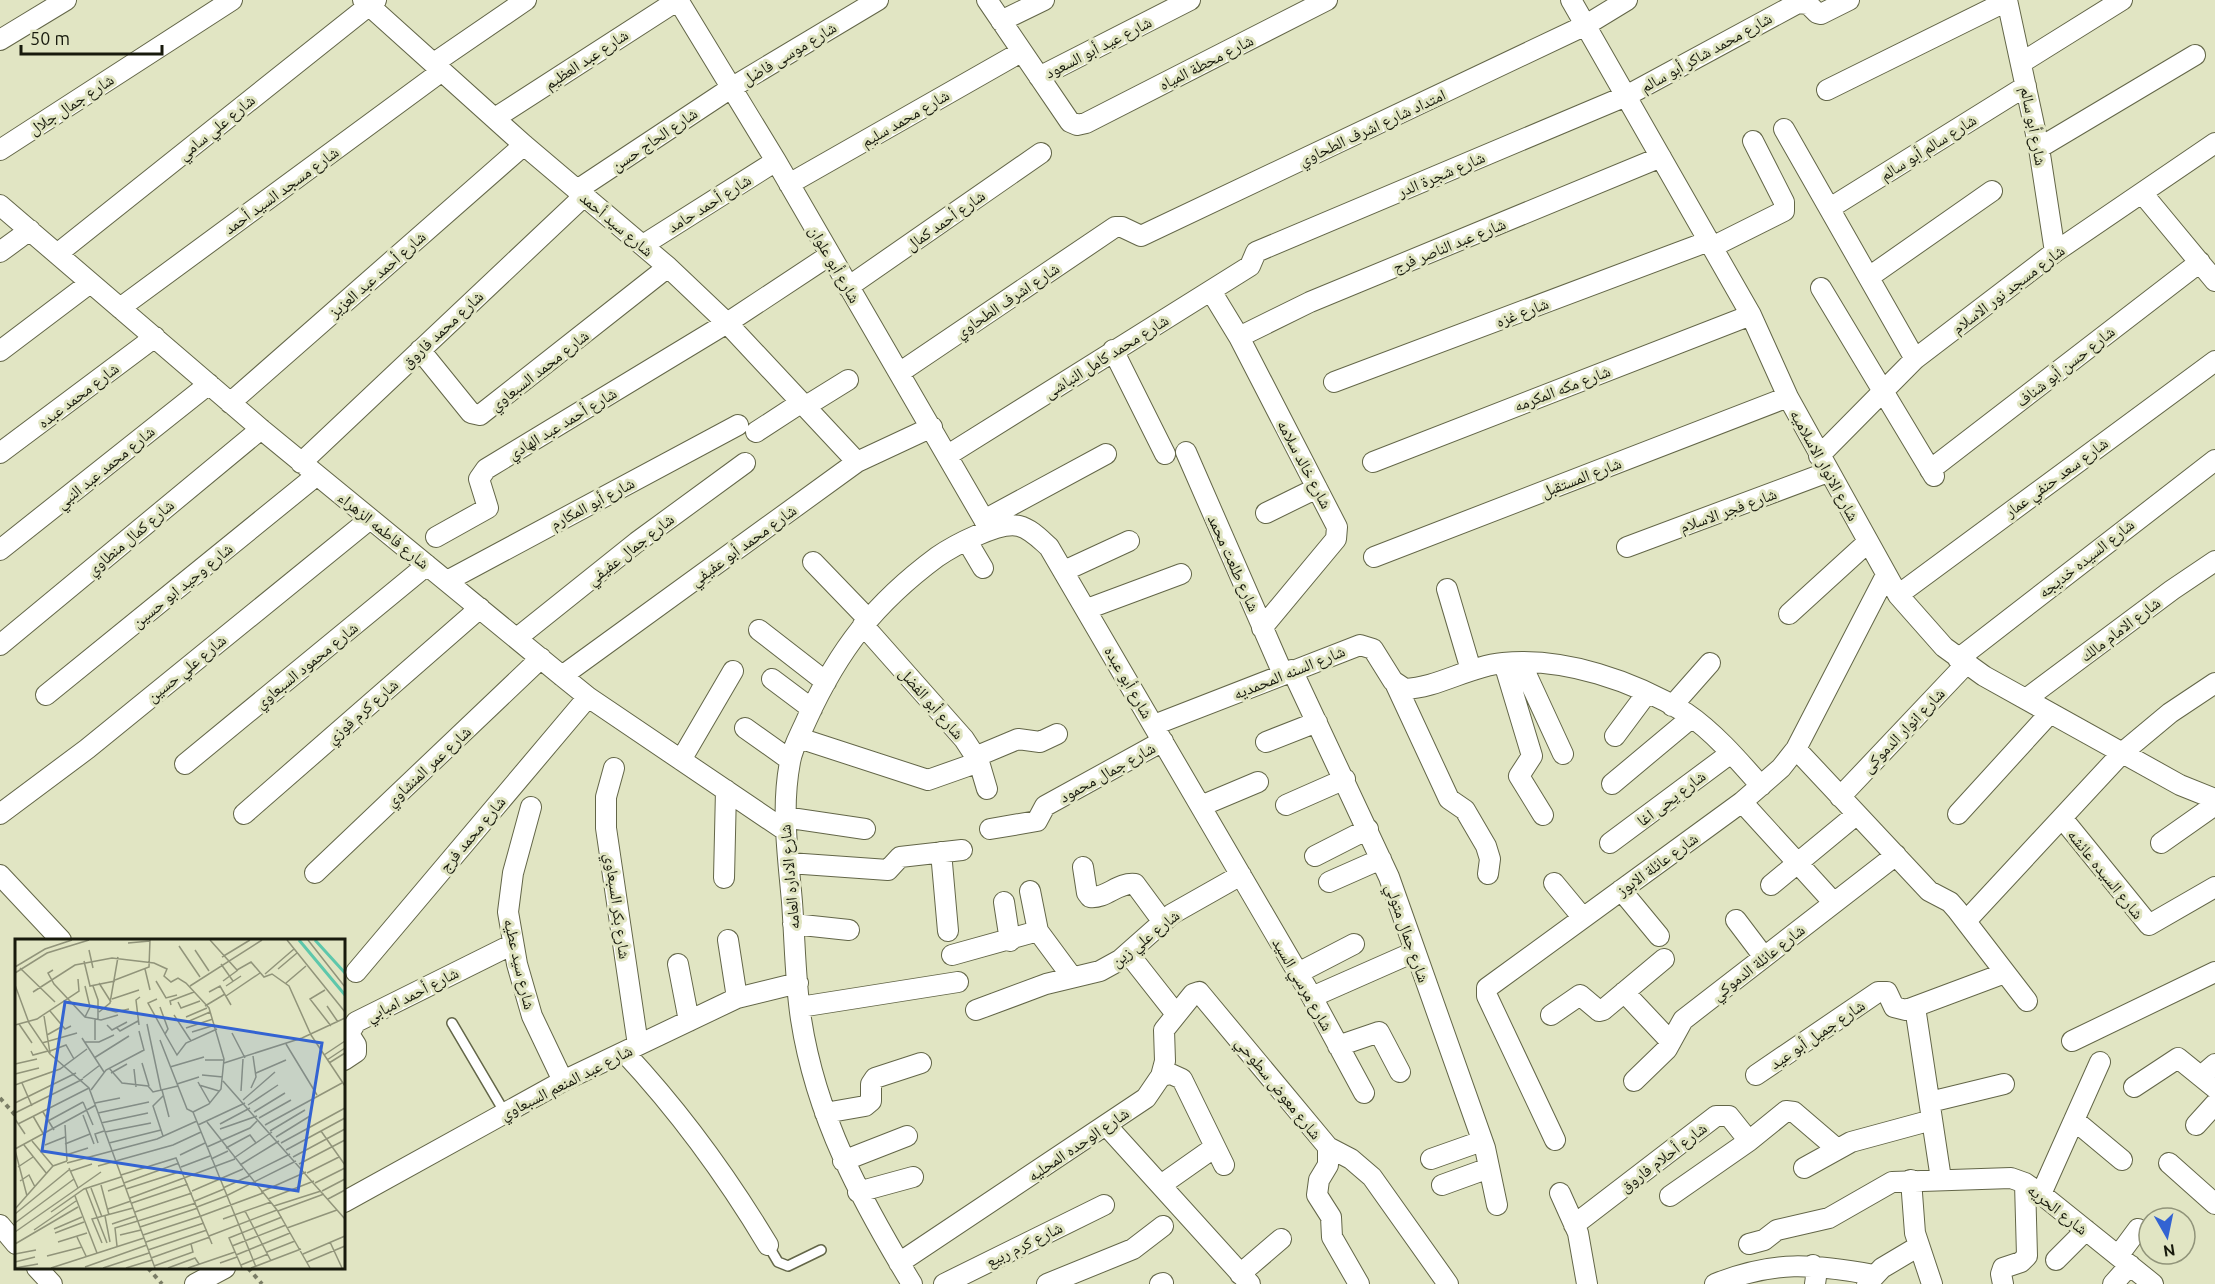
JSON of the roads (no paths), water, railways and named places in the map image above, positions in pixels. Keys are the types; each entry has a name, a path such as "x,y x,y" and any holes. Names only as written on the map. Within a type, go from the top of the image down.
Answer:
{"street":[{"path":"0,39 66,0"},
{"name":"شارع جمال جلال","path":"0,150 232,0"},
{"name":"شارع مسجد السيد أحمد","path":"120,308 526,0"},
{"name":"شارع أبو علوان","path":"678,0 776,161 987,525"},
{"name":"شارع عبد العظيم","path":"495,118 678,0"},
{"name":"شارع موسى فاضل","path":"730,88 878,0"},
{"path":"987,0 1039,77"},
{"path":"1002,21 1044,0"},
{"name":"شارع عيد أبو السعود","path":"1039,77 1190,0"},
{"name":"شارع محطة المياه","path":"1039,77 1070,122 1086,123 1327,0"},
{"name":"شارع الانوار الاسلاميه","path":"1571,0 1751,315 1788,397 1898,595 1944,646 1962,662 2122,753 2212,797"},
{"name":"امتداد شارع اشرف الطحاوي","path":"1115,228 1122,227 1134,235 1141,236 1586,25 1627,0"},
{"name":"شارع محمد شاكر أبو سالم","path":"1626,96 1798,3 1808,4 1816,13 1821,14 1849,0"},
{"path":"1827,90 2007,0"},
{"name":"شارع أبو سالم","path":"2007,0 2040,148 2055,252"},
{"path":"2021,63 2122,0"},
{"name":"شارع سيد أحمد","path":"369,2 524,145 669,267 727,323 857,462"},
{"name":"شارع علي سامي","path":"57,254 369,2"},
{"name":"شارع محمد سليم","path":"789,184 1021,52"},
{"path":"2040,148 2195,55"},
{"name":"شارع سالم أبو سالم","path":"1830,208 2026,86"},
{"name":"شارع الحاج حسن","path":"581,193 730,88"},
{"name":"شارع شجرة الدر","path":"1256,252 1626,96"},
{"path":"1784,129 1916,358"},
{"name":"شارع غزه","path":"1334,382 1711,244 1784,211 1784,202 1752,141"},
{"name":"شارع مسجد نور الاسلام","path":"1824,464 1883,391 1916,358 2055,252 2215,143"},
{"name":"شارع أحمد عبد العزيز","path":"230,403 524,145"},
{"name":"شارع أحمد كمال","path":"848,287 1041,153"},
{"name":"شارع عبد الناصر فرج","path":"1239,337 1310,302 1661,157"},
{"name":"شارع أحمد حامد","path":"643,245 776,161"},
{"path":"1869,277 1992,191"},
{"name":"شارع محمد فاروق","path":"301,462 581,193"},
{"path":"2142,194 2215,281"},
{"name":"شارع فاطمه الزهراء","path":"0,205 261,429 588,697 726,790 785,824"},
{"name":"شارع اشرف الطحاوي","path":"899,373 1115,228"},
{"path":"0,252 30,230"},
{"name":"شارع محمد كامل النباشى","path":"948,455 1250,266 1256,252"},
{"path":"727,323 830,255"},
{"name":"شارع حسن أبو شناف","path":"1883,391 1932,473 2200,262"},
{"name":"شارع محمد السبعاوي","path":"420,350 471,413 477,416 483,414 669,267"},
{"path":"0,351 90,283"},
{"path":"1821,288 1883,391"},
{"name":"شارع خالد سلامه","path":"1211,291 1239,337 1337,527 1336,539 1262,627"},
{"name":"شارع مكه المكرمه","path":"1373,462 1751,315"},
{"name":"شارع أحمد عبد الهادي","path":"436,537 488,508 479,479 486,469 727,323"},
{"name":"شارع محمد عبده","path":"0,453 155,337"},
{"path":"1113,350 1165,454"},
{"name":"شارع سعد حنفي عمار","path":"1898,595 2215,361"},
{"path":"756,432 848,380"},
{"name":"شارع محمد عبد النبي","path":"0,549 209,384"},
{"name":"شارع المستقبل","path":"1374,557 1788,397"},
{"name":"شارع أبو المكارم","path":"447,581 738,425"},
{"name":"شارع محمد أبو عفيفي","path":"562,676 857,462 932,428"},
{"name":"شارع كمال منطاوي","path":"0,645 261,429"},
{"name":"شارع طلعت محمد","path":"1186,452 1262,627 1288,672"},
{"path":"987,525 1106,454"},
{"name":"شارع السيده خديجه","path":"1962,662 2074,566 2215,460"},
{"name":"شارع جمال عفيفي","path":"517,638 637,542 745,463"},
{"name":"شارع فجر الاسلام","path":"1627,547 1824,464"},
{"name":"شارع وحيد ابو حسين","path":"46,695 317,475"},
{"path":"1266,513 1317,488"},
{"name":"شارع علي حسين","path":"0,814 87,749 370,519"},
{"name":"شارع الاداره العامه","path":"912,1284 858,1192 843,1161 825,1113 800,1006 785,824 790,760 812,709 842,651 866,622 910,578 944,552 967,541 987,525"},
{"name":"شارع أبو عبده","path":"987,525 1017,525 1032,532 1049,547 1241,875"},
{"path":"967,541 982,568"},
{"path":"1064,571 1129,541"},
{"path":"1789,614 1868,542"},
{"name":"شارع الامام مالك","path":"2026,699 2172,590 2215,561"},
{"name":"شارع أبو الفضل","path":"813,562 949,721 977,760 987,789"},
{"name":"شارع محمود السبعاوي","path":"185,764 427,565"},
{"path":"1087,609 1181,574"},
{"name":"شارع عائلة الابوز","path":"1555,1140 1486,990 1742,802 1781,768 1796,749 1886,575"},
{"path":"1447,589 1471,670"},
{"name":"شارع كرم فوزي","path":"244,814 480,608"},
{"path":"759,630 826,682"},
{"name":"شارع السنه المحمديه","path":"1159,733 1288,672 1353,646 1366,646 1373,649 1396,685"},
{"name":"شارع عمر المنشاوي","path":"315,873 541,658"},
{"name":"شارع انوار الدموكى","path":"1840,797 1962,662"},
{"path":"1512,663 1563,754"},
{"path":"1512,663 1532,756 1519,776 1543,815"},
{"path":"1396,685 1410,688 1471,670 1512,663 1560,666 1625,682 1691,718 1731,753 1761,786"},
{"path":"1672,706 1710,663"},
{"path":"681,760 734,671"},
{"name":"شارع جمال متولي","path":"1288,672 1317,722 1381,859 1482,1141 1497,1205"},
{"path":"772,679 812,709"},
{"path":"1966,921 2122,753 2170,713 2215,683"},
{"path":"1396,685 1449,799 1465,810 1488,850 1490,859 1488,874"},
{"path":"1615,736 1647,693"},
{"name":"شارع محمد فرج","path":"356,972 588,697"},
{"path":"1958,814 2050,713"},
{"path":"1612,784 1691,718"},
{"path":"1266,742 1317,722"},
{"path":"745,728 790,760"},
{"name":"شارع جمال محمود","path":"990,829 1037,821 1045,806 1159,733"},
{"path":"799,738 928,780 977,760 1018,739 1040,742 1057,734"},
{"path":"1796,749 1929,891 1950,902 2026,1001"},
{"name":"شارع يحى اغا","path":"1610,843 1731,753"},
{"name":"شارع بكر السبعاوي","path":"614,768 606,797 606,828 631,1049"},
{"path":"1286,805 1345,779"},
{"path":"1201,806 1258,782"},
{"path":"724,878 726,790"},
{"path":"2161,843 2212,797"},
{"path":"1742,802 1834,903"},
{"name":"شارع سيد عطيه","path":"531,807 513,873 508,912 513,944 532,1016 563,1081"},
{"path":"1771,885 1857,814"},
{"name":"شارع السيده عائشه","path":"2062,818 2150,926 2215,887"},
{"path":"785,824 865,829"},
{"path":"1316,856 1368,830"},
{"path":"789,863 888,870 900,857 962,850"},
{"path":"941,852 948,931"},
{"name":"شارع عائلة الدموكي","path":"1634,1081 1659,1058 1683,1020 1896,855"},
{"path":"1329,882 1381,859"},
{"path":"1083,867 1087,893 1090,897 1095,898 1127,884 1135,884 1163,922"},
{"path":"0,875 59,939"},
{"name":"شارع علي زين","path":"976,1010 1046,984 1100,971 1128,953 1163,922 1241,875"},
{"name":"شارع مرسي السيد","path":"1241,875 1364,1093"},
{"path":"1554,883 1583,918"},
{"path":"1622,890 1659,936"},
{"path":"1030,891 1038,931 1072,977"},
{"path":"1004,902 1010,941"},
{"path":"1736,920 1764,957"},
{"path":"794,924 849,930"},
{"path":"952,955 1010,941 1038,931"},
{"path":"728,940 737,999"},
{"name":"شارع أحمد امبابي","path":"345,1059 356,1052 356,1045 349,1034 356,1022 513,944"},
{"path":"1298,973 1354,944"},
{"path":"1312,998 1414,952"},
{"path":"1128,953 1176,1014 1162,1034 1165,1061 1161,1076 1172,1074 1182,1079 1224,1165"},
{"path":"1551,1015 1580,995 1600,1011 1664,958"},
{"path":"678,964 688,1021"},
{"path":"2072,1041 2215,972"},
{"path":"1941,1179 1915,1006 2005,973"},
{"path":"800,1006 958,981"},
{"name":"شارع عبد المنعم السبعاوي","path":"345,1202 563,1081 737,999 798,983"},
{"path":"1624,992 1671,1042"},
{"name":"شارع جميل أبو عيد","path":"1756,1075 1878,992 1887,992 1898,1009 1915,1006"},
{"name":"شارع معوض سطوحي","path":"1176,1014 1195,993 1204,996 1328,1147 1328,1165 1319,1180 1317,1196 1331,1217 1332,1237 1359,1284"},
{"path":"1338,1046 1379,1032 1400,1072"},
{"path":"631,1049 657,1087 717,1163 768,1245"},
{"path":"2134,1088 2178,1058 2210,1076"},
{"path":"2003,1284 2001,1274 2003,1268 2021,1262 2027,1256 2033,1188 2074,1120 2100,1062"},
{"path":"825,1113 865,1106 871,1101 871,1084 875,1078 921,1064"},
{"name":"شارع الوحده المحليه","path":"899,1263 1146,1098 1161,1076"},
{"path":"1804,1168 1836,1148 2004,1084"},
{"path":"2196,1125 2215,1104"},
{"path":"1670,1196 1749,1141 1783,1112 1790,1111 1836,1148"},
{"name":"شارع أحلام فاروق","path":"1574,1225 1719,1115 1729,1116 1749,1141"},
{"path":"2074,1120 2122,1160"},
{"path":"1106,1125 1245,1279 1281,1239"},
{"path":"843,1161 907,1136"},
{"path":"1431,1159 1482,1141"},
{"path":"1161,1185 1215,1146"},
{"path":"1328,1147 1351,1160 1372,1177 1448,1284"},
{"path":"2169,1163 2215,1204"},
{"path":"1442,1185 1489,1168"},
{"path":"858,1192 913,1177"},
{"name":"شارع الحريه","path":"1749,1244 1764,1240 1777,1230 1829,1218 1892,1182 2000,1177 2033,1188 2153,1284"},
{"path":"1911,1180 1915,1233 1932,1284"},
{"path":"1560,1192 1574,1225 1587,1284"},
{"name":"شارع كرم ربيع","path":"944,1284 1104,1205"},
{"path":"0,1225 15,1243"},
{"path":"1047,1284 1120,1256 1164,1226"},
{"path":"2056,1260 2086,1230"},
{"path":"2113,1284 2137,1231"},
{"path":"1715,1284 1734,1276 1772,1267 1870,1280 1919,1246"},
{"path":"38,1269 52,1284"},
{"path":"195,1284 223,1269"}],"lane":[{"path":"452,1023 505,1113"},
{"path":"768,1245 778,1262 788,1266 821,1250"}]}
